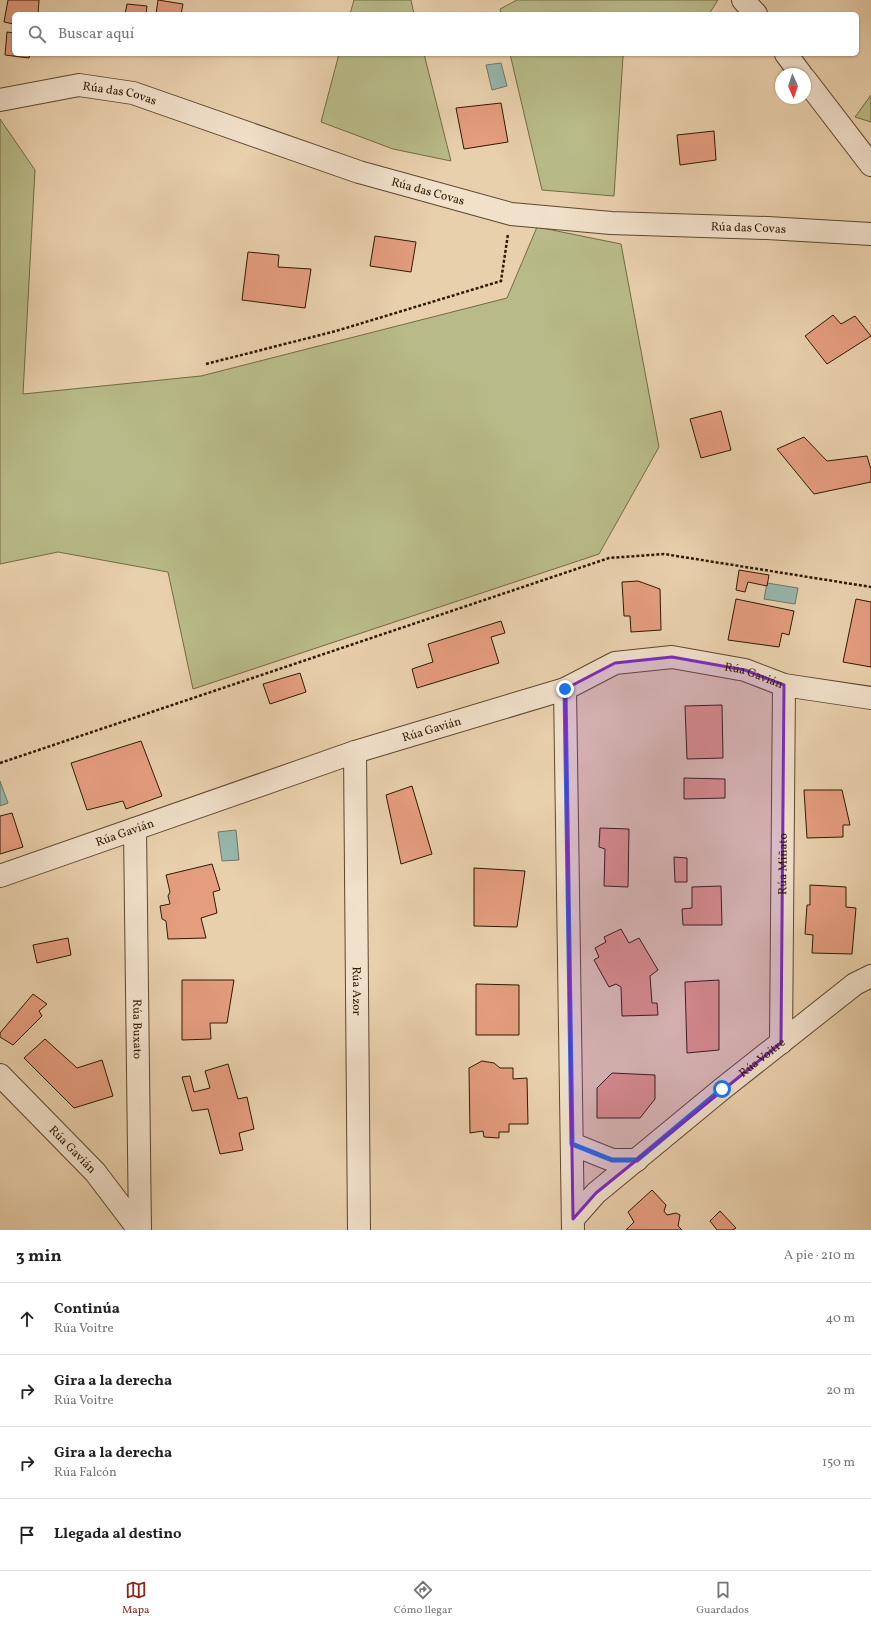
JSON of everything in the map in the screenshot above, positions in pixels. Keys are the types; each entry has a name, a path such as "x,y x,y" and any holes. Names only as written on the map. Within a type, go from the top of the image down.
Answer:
{"street":[{"path":"743,0 754,12"},
{"path":"788,56 796,68"},
{"name":"Rúa das Covas","path":"0,100 79,85 133,93 359,172 511,214 611,223 767,228 871,234"},
{"path":"811,87 871,165"},
{"name":"Rúa Gavián","path":"0,876 355,752 565,689 615,663 672,657 745,670 784,685 871,698"},
{"name":"Rúa Miñato","path":"781,1043 784,685"},
{"path":"565,689 573,1224"},
{"name":"Rúa Azor","path":"355,752 359,1230"},
{"name":"Rúa Buxato","path":"135,829 139,1230"},
{"name":"Rúa Voitre","path":"573,1224 596,1193 722,1089 856,984 871,976"},
{"name":"Rúa Gavián","path":"0,1075 94,1172 139,1230"},
{"path":"572,1144 612,1160 637,1160"}],"path":[{"path":"206,364 336,331 502,281 511,214"},
{"path":"0,763 609,558 664,554 871,587"}],"highlighted area":[{"path":"672,657 745,670 784,685 781,1043 596,1193 573,1219 565,689 615,663"}],"green space":[{"path":"354,0 411,0 414,12 351,12"},
{"path":"517,0 718,0 710,12 501,12 500,9"},
{"path":"338,56 425,56 451,161 393,149 321,122"},
{"path":"510,56 623,56 614,196 542,190"},
{"path":"871,95 871,122 855,117"},
{"path":"0,119 35,170 23,394 201,376 507,298 537,227 621,244 659,447 599,554 193,689 168,572 58,552 0,564"}],"water":[{"path":"501,63 507,86 492,90 486,65"},
{"path":"767,583 798,588 795,604 764,599"},
{"path":"0,781 8,803 0,806"},
{"path":"236,830 239,860 222,861 218,832"}],"building":[{"path":"8,0 39,0 38,12 12,12 12,24 4,22"},
{"path":"158,0 183,4 181,12 156,12"},
{"path":"127,4 147,6 146,12 125,12"},
{"path":"7,32 12,33 12,56 5,55"},
{"path":"13,56 30,56 29,58"},
{"path":"501,103 508,142 464,149 456,108"},
{"path":"714,131 716,160 680,165 677,135"},
{"path":"375,236 416,242 411,272 370,266"},
{"path":"248,252 279,255 278,267 311,269 305,308 242,300"},
{"path":"833,315 841,324 855,316 871,336 827,364 805,336"},
{"path":"721,411 731,450 701,458 690,419"},
{"path":"804,437 827,461 867,456 871,469 871,482 814,494 777,449"},
{"path":"739,570 769,575 767,586 748,582 745,592 736,590"},
{"path":"638,581 660,589 661,630 631,632 630,616 624,616 622,582"},
{"path":"736,599 794,611 789,635 782,633 779,647 728,640"},
{"path":"856,599 871,602 871,667 843,662"},
{"path":"501,621 505,633 491,637 499,663 417,688 412,669 433,662 428,644"},
{"path":"300,673 306,692 270,704 263,684"},
{"path":"722,705 723,758 687,759 685,706"},
{"path":"141,741 162,796 126,809 123,801 87,810 71,763"},
{"path":"684,778 725,779 725,798 684,799"},
{"path":"412,786 432,854 401,864 386,795"},
{"path":"804,790 842,790 850,825 843,825 843,837 807,838"},
{"path":"12,813 23,847 0,854 0,816"},
{"path":"600,828 629,829 628,887 604,886 605,849 599,847"},
{"path":"674,857 687,858 687,882 675,882"},
{"path":"212,864 220,890 213,892 217,913 201,918 206,938 168,939 166,921 162,919 160,906 170,904 168,896 170,892 166,875"},
{"path":"474,868 525,871 517,927 474,926"},
{"path":"810,885 846,887 846,907 856,908 852,954 812,953 813,935 805,934 807,905 810,905"},
{"path":"721,886 722,925 683,925 682,909 692,908 692,887"},
{"path":"621,929 629,943 639,938 658,970 650,976 652,1003 657,1003 658,1015 622,1016 621,987 616,984 609,987 594,960 599,957 595,948 606,942 604,937"},
{"path":"68,938 71,955 37,963 33,945"},
{"path":"182,980 234,980 227,1023 210,1023 211,1039 182,1040"},
{"path":"719,980 719,1050 687,1053 685,982"},
{"path":"476,984 519,985 519,1035 476,1035"},
{"path":"33,994 47,1004 39,1011 42,1016 13,1045 0,1037 0,1033"},
{"path":"45,1039 77,1068 102,1060 113,1096 74,1108 24,1058"},
{"path":"482,1061 494,1063 500,1068 513,1068 513,1079 527,1078 528,1124 509,1124 509,1132 499,1132 499,1138 484,1137 483,1131 470,1133 469,1068"},
{"path":"228,1064 238,1099 247,1097 254,1129 239,1133 243,1150 220,1154 208,1109 192,1111 182,1077 190,1076 194,1092 210,1088 205,1071"},
{"path":"612,1073 655,1075 655,1099 640,1118 597,1118 597,1088"},
{"path":"652,1190 666,1205 664,1211 667,1215 676,1213 680,1215 678,1226 682,1230 626,1230 634,1222 628,1212"},
{"path":"720,1211 736,1228 733,1230 717,1230 710,1221"}],"route":[{"path":"565,689 572,1144 612,1160 637,1160 722,1089"}]}
